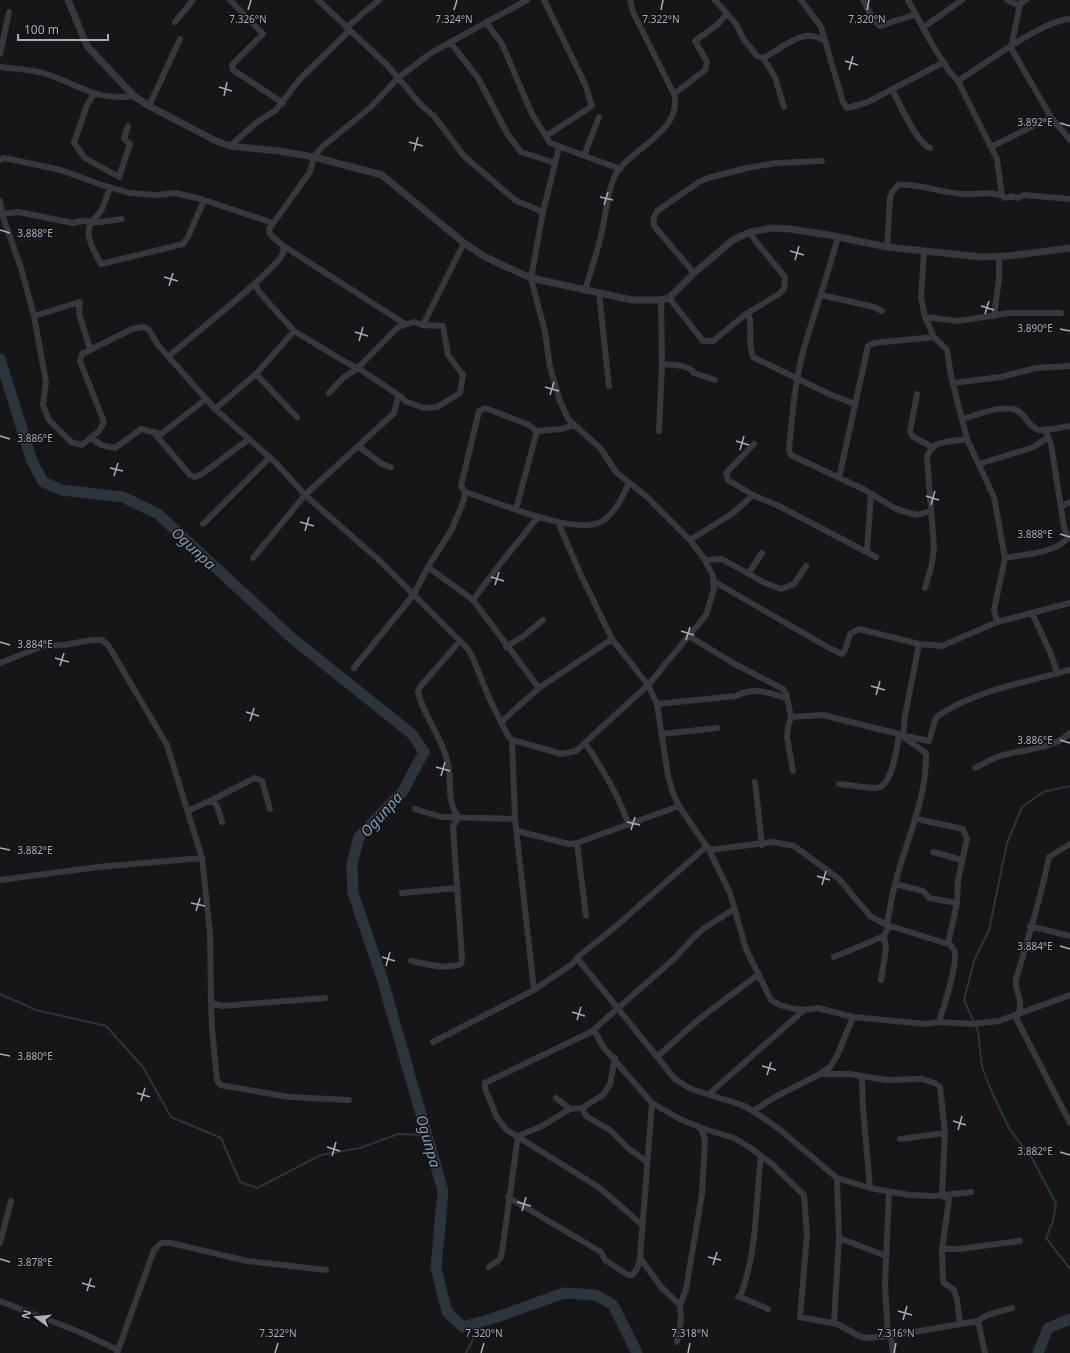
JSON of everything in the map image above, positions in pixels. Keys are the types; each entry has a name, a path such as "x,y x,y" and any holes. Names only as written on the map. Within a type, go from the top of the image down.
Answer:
{"street":[{"path":"68,0 87,46 134,96 149,106 230,146 246,149 279,150 314,157 382,175 464,243 485,257 531,278 585,291 632,300 665,299 725,246 750,232 772,228 790,229 887,247 981,257 1070,248"},
{"path":"175,22 193,0"},
{"path":"230,0 263,34 232,65 233,70 282,103"},
{"path":"318,0 388,65 422,106 434,116 464,156 514,200 543,212"},
{"path":"230,146 256,122 276,110 300,79 349,28 379,0"},
{"path":"544,0 585,84 592,106 546,136"},
{"path":"585,291 601,235 612,185 620,169 669,123 676,108 674,94 633,12 630,0"},
{"path":"716,0 736,24 744,40 757,56 763,58 774,77 784,107"},
{"path":"801,0 818,21 821,28 843,102 847,108 868,102 944,62"},
{"path":"863,0 874,21 880,26 916,14"},
{"path":"908,0 949,71 958,81 991,148 996,159 1002,196"},
{"path":"924,27 962,0"},
{"path":"1007,0 1014,5 1020,4 1026,0"},
{"path":"405,324 282,245 269,233 273,223 310,172 314,157 322,147 371,107 398,78 431,53 523,1"},
{"path":"1020,4 1011,48 1051,117 1070,140"},
{"path":"0,54 9,12"},
{"path":"674,94 705,70 707,62 695,41 718,24 728,14"},
{"path":"958,81 1037,31 1061,20 1070,19"},
{"path":"486,22 502,44 532,114 550,143 620,169"},
{"path":"811,36 821,28"},
{"path":"763,58 778,51 797,38 811,36 826,41"},
{"path":"149,106 180,39"},
{"path":"450,42 478,78 508,135 521,152 555,162"},
{"path":"0,67 46,74 94,94 118,98 134,96"},
{"path":"892,89 915,131 925,146 930,148"},
{"path":"94,94 87,104 74,143 85,158 118,178 130,144 124,139 128,126"},
{"path":"584,156 599,117"},
{"path":"991,148 1051,117"},
{"path":"0,201 2,214 21,268 34,316 46,382 43,405 47,416 71,442 82,445 99,431 104,422 80,361 82,354 132,329 144,327 149,330 158,345 215,409 270,457 305,495 380,561 460,641 472,656 505,732 512,740 562,754 576,751 648,685 706,616 714,589 713,581 705,560 690,540 647,497 616,472 601,449 568,419 560,401 550,366 545,332 531,278 543,212 559,147"},
{"path":"0,160 4,158 61,170 129,193 156,196 176,193 204,200 273,223"},
{"path":"694,273 655,227 653,223 657,211 699,182 708,178 776,163 822,160"},
{"path":"887,247 890,198 892,192 898,185 905,184 941,192 964,195 1002,196 1005,198 1011,196 1017,198 1024,196 1070,199"},
{"path":"110,187 100,212 92,222 89,230 91,244 101,264 183,244 188,237 204,200"},
{"path":"2,214 18,212 73,223 81,221 92,222 122,219"},
{"path":"665,299 703,341 713,341 746,314 779,294 786,283 785,277 753,238 750,232"},
{"path":"838,237 804,348 798,378 789,450 791,455 871,493 896,509 911,514 923,514 930,511"},
{"path":"423,325 464,243"},
{"path":"169,356 255,283 281,258 283,254 282,245"},
{"path":"924,252 921,297 925,317 934,337 947,350 953,383 967,439 994,497 1005,558 994,610 997,622"},
{"path":"994,316 999,279 999,256"},
{"path":"253,558 305,495 394,413 398,398 396,394 358,368 294,331 258,292 255,283"},
{"path":"599,294 609,386"},
{"path":"821,295 882,311"},
{"path":"659,431 665,299"},
{"path":"34,316 80,302 79,313 90,349"},
{"path":"925,317 958,321 1009,313 1061,314"},
{"path":"746,314 749,316 750,321 749,348 753,357 829,394 855,404"},
{"path":"329,393 343,378 358,368 398,327 414,322 423,325 443,326 448,355 462,375 460,393 437,407 424,408 405,401 400,396 398,398"},
{"path":"215,409 256,374 294,331"},
{"path":"839,478 868,346 874,343 934,337"},
{"path":"662,364 685,367 692,370 694,373 715,380"},
{"path":"953,383 1002,377 1036,368 1070,366"},
{"path":"256,374 297,417"},
{"path":"917,394 910,431 912,436 932,447"},
{"path":"155,434 160,434 206,399"},
{"path":"354,668 414,594 428,567 452,529 465,492 462,486 479,411 485,408 527,424 537,432 562,430 574,425"},
{"path":"962,419 996,410 1014,409 1018,410 1032,427 1040,430 1070,426"},
{"path":"91,438 102,445 115,448 145,428 155,434 190,476 195,477 202,474 249,439"},
{"path":"1005,558 1046,550 1062,545 1069,538 1045,429"},
{"path":"516,508 537,432"},
{"path":"979,464 1034,447 1048,438"},
{"path":"925,588 932,564 934,547 927,457 932,447 936,444 967,439"},
{"path":"754,444 726,473 726,476 753,495 779,506 876,557"},
{"path":"358,446 382,464 390,467"},
{"path":"203,524 270,457"},
{"path":"465,492 516,508 538,517 558,522 586,525 598,523 608,516 622,498 629,483"},
{"path":"866,552 871,493"},
{"path":"690,540 733,513 753,495"},
{"path":"1062,506 1070,502"},
{"path":"473,600 538,517"},
{"path":"558,522 580,573 612,639 648,685 656,704 668,776 679,806 708,848 730,893 746,949 770,1000 780,1005 804,1010 818,1008 852,1017 926,1024 939,1022 974,1024 999,1021 1070,995"},
{"path":"748,574 762,553"},
{"path":"705,560 722,560 776,588 781,589 794,584 806,566"},
{"path":"428,567 473,600 506,647 539,688"},
{"path":"713,581 842,654 846,650 850,634 859,629 919,644 942,646 997,622 1070,603"},
{"path":"1032,613 1057,672"},
{"path":"506,647 525,635 543,620"},
{"path":"688,636 733,663 779,686 786,693 791,717 788,727 788,738 793,771"},
{"path":"501,722 539,688 612,639"},
{"path":"0,663 43,646 64,645 92,640 102,640 108,645 167,745 170,761 188,811 202,858 210,933 212,1029 217,1080 220,1085 289,1097 350,1100"},
{"path":"459,817 452,809 448,763 439,735 418,692 420,687 460,641"},
{"path":"839,784 877,788 884,784 889,776 901,735 919,644"},
{"path":"881,980 886,949 884,936 888,926 895,884 917,818 926,764 926,753 936,718 942,713 970,698 1057,672 1070,670"},
{"path":"656,704 736,696 742,691 752,690 787,698"},
{"path":"791,717 823,715 929,741"},
{"path":"662,734 717,728"},
{"path":"974,768 999,757 1052,744 1065,738 1070,733"},
{"path":"901,735 926,753"},
{"path":"512,740 514,819 517,831 534,990"},
{"path":"585,743 601,766 619,798 629,825"},
{"path":"188,811 210,802 255,778 262,781 270,808"},
{"path":"755,782 762,845"},
{"path":"210,802 216,804 222,822"},
{"path":"517,831 569,844 577,843 679,806"},
{"path":"415,809 441,817 514,819"},
{"path":"411,962 444,966 461,964 453,826 459,817"},
{"path":"917,818 965,830 967,839 962,860 957,903 948,944"},
{"path":"433,1042 534,990 572,964 603,935 615,927 708,848 762,845 773,842 794,846 839,879 870,916 888,926 951,945 955,955 951,980 939,1022"},
{"path":"577,843 586,916"},
{"path":"1016,1015 1021,1004 1016,980 1030,926 1042,891 1048,857 1070,844"},
{"path":"933,852 962,860"},
{"path":"0,880 90,868 202,858"},
{"path":"895,884 923,891 929,898 957,903"},
{"path":"402,892 457,888"},
{"path":"641,1224 600,1188 506,1130 500,1122 485,1088 485,1083 594,1030 676,957 703,929 734,909"},
{"path":"1030,926 1070,936"},
{"path":"834,957 884,936"},
{"path":"577,958 676,1079 691,1089 742,1105 753,1111 779,1129 837,1178 870,1188 908,1195 942,1195 971,1192"},
{"path":"658,1056 698,1020 759,974"},
{"path":"211,1003 222,1006 325,998"},
{"path":"709,1094 804,1010"},
{"path":"1016,1015 1070,1122"},
{"path":"753,1111 775,1097 820,1074 830,1067 837,1056 852,1017"},
{"path":"594,1030 602,1047 615,1058 621,1069 652,1103 680,1119 701,1128 734,1138 772,1164 804,1195 807,1235 800,1317 834,1323 859,1336 867,1338 889,1336 978,1321 988,1314 995,1314 1012,1308"},
{"path":"518,1136 542,1126 570,1109 582,1108 596,1100 608,1089 615,1058"},
{"path":"830,1067 833,1074"},
{"path":"820,1074 850,1074 860,1077 886,1080 922,1079 938,1084 940,1087 945,1133 942,1195"},
{"path":"860,1077 862,1081 870,1188"},
{"path":"556,1098 570,1109"},
{"path":"508,1196 601,1252 605,1260 628,1275 632,1275 637,1269 640,1258 641,1224 646,1194 646,1161 652,1103"},
{"path":"582,1108 586,1116 610,1130 630,1149 646,1161"},
{"path":"677,1342 681,1320 680,1305 686,1289 702,1194 706,1140 701,1128"},
{"path":"900,1138 945,1133"},
{"path":"490,1267 500,1259 502,1252 508,1196 518,1136"},
{"path":"761,1156 756,1224 751,1263 739,1297 768,1309"},
{"path":"834,1323 839,1238 837,1178"},
{"path":"889,1192 885,1285 889,1336 894,1353"},
{"path":"942,1195 948,1200 942,1249 943,1282 954,1290 957,1299 960,1324"},
{"path":"0,1243 11,1201"},
{"path":"839,1238 886,1256"},
{"path":"942,1249 959,1249 1020,1241"},
{"path":"0,1301 82,1333 118,1352 137,1301 150,1259 154,1250 161,1243 171,1242 247,1261 326,1270"},
{"path":"640,1258 662,1288 680,1305"},
{"path":"978,1321 985,1353"}],"waterway":[{"name":"Ogunpa","path":"0,359 32,461 43,482 62,490 123,497 158,514 293,639 412,734 424,752 403,791 359,837 352,864 353,893 382,978 443,1191 436,1268 447,1312 463,1327 494,1318 564,1293 596,1295 613,1305 637,1353"},
{"path":"1070,786 1043,792 1022,807 1007,843 989,930 974,961 964,1000 978,1031 982,1067 993,1095 1010,1130 1032,1158 1056,1204 1053,1221 1046,1238 1070,1269"},
{"path":"0,994 36,1010 106,1026 143,1067 171,1117 221,1138 240,1182 257,1188 321,1155 360,1148 398,1134 427,1135"},
{"name":"Ogunpa","path":"1038,1353 1048,1328 1070,1319"},
{"path":"466,1353 483,1321"}]}
